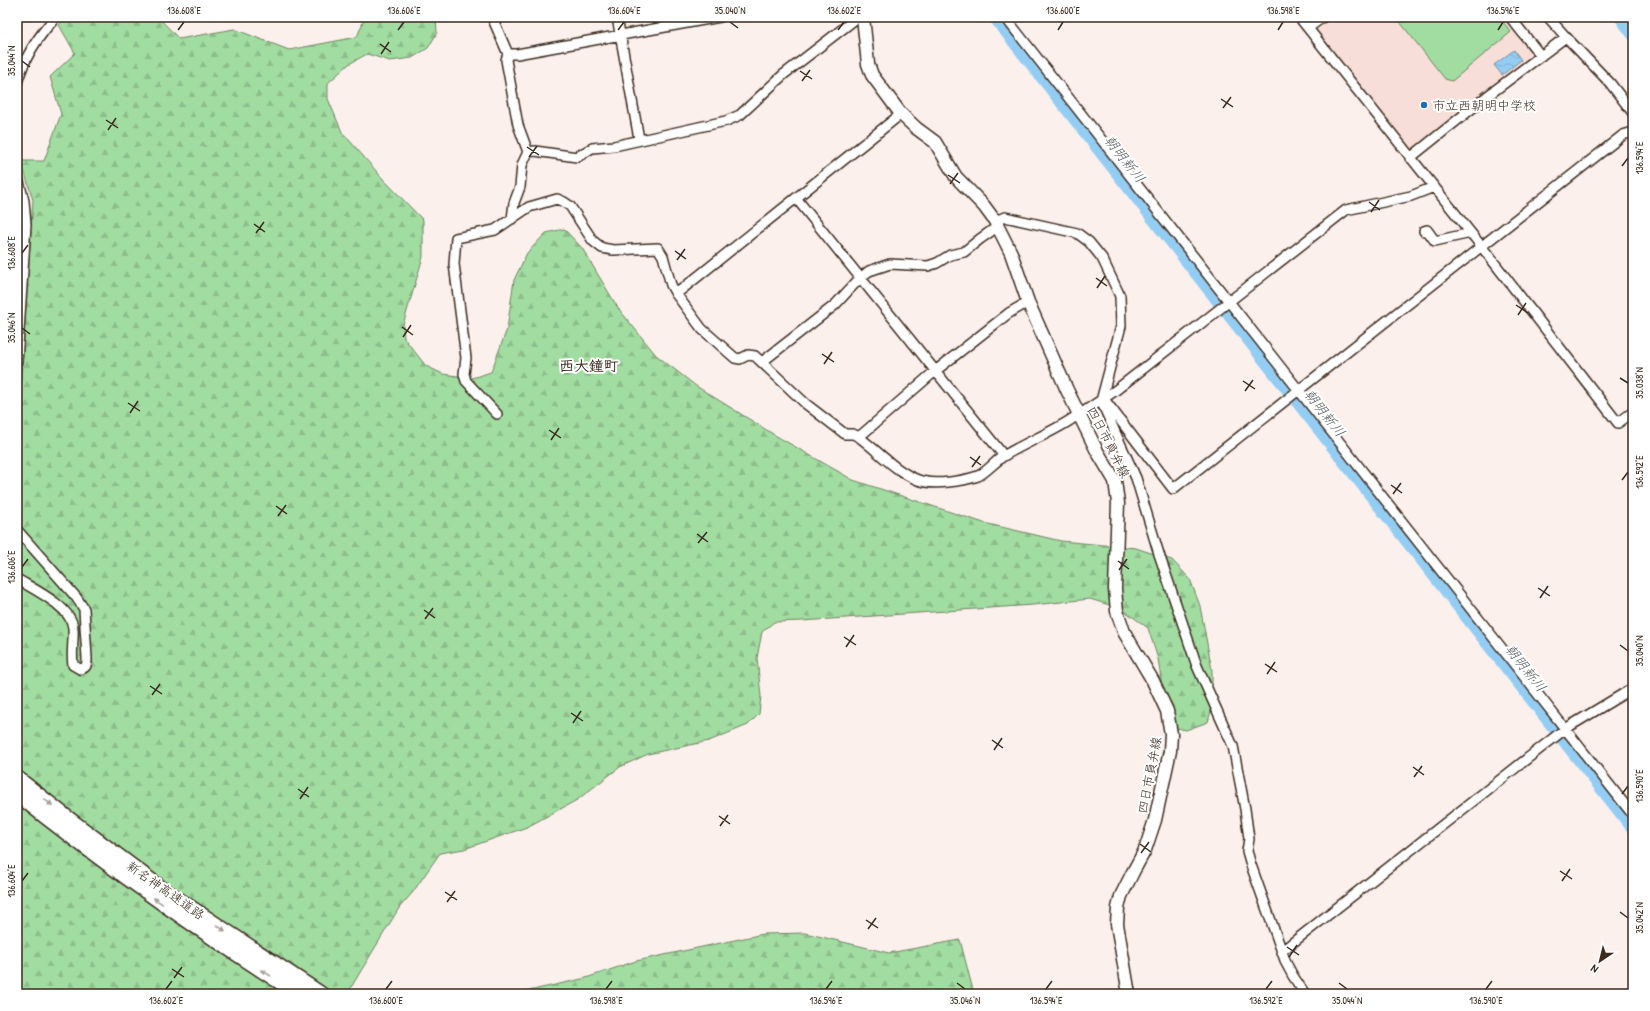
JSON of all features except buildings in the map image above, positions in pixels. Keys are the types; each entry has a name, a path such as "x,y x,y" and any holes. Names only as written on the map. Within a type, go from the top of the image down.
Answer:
{"highway":[{"name":"新名神高速道路","path":"17,778 161,888 321,994"},
{"name":"新名神高速道路","path":"17,794 154,898 240,957 299,994"}],"main road":[{"name":"四日市員弁線","path":"863,17 868,64 872,75 901,114 916,128 935,142 956,177 984,206 996,224 1012,253 1028,302 1067,390 1097,451 1114,480 1118,503 1115,590 1117,611 1124,632 1154,681 1167,711 1171,734 1170,751 1155,820 1145,850 1121,896 1118,908 1117,924 1129,994"}],"street":[{"path":"17,83 28,54 46,28 56,17"},
{"path":"492,17 508,54 506,60 518,125 528,152 522,165 520,188 514,203 515,217"},
{"path":"617,17 639,139"},
{"path":"508,54 620,35 664,22 720,17"},
{"path":"528,152 535,151 577,157 592,148 614,146 639,139 726,121 740,114 783,75 858,17"},
{"path":"1005,17 1224,305 1560,733 1633,815"},
{"path":"1299,17 1471,233 1618,423 1633,412"},
{"path":"1308,28 1323,17"},
{"path":"1510,17 1541,56"},
{"path":"1548,17 1610,83 1633,113"},
{"path":"1410,158 1566,37"},
{"path":"676,294 901,114"},
{"path":"1101,401 1107,403 1173,489 1623,135 1633,132"},
{"path":"17,174 24,202 26,225 17,361"},
{"path":"497,414 466,381 464,374 466,358 454,264 456,238 495,230 529,207 557,200 570,206 593,241 602,248 613,250 658,248 663,256 671,285 702,329 736,358 740,359 748,355 755,356 806,404 845,434 853,434 859,437 906,475 930,484 983,474 989,466 1004,456 1057,429 1101,401 1346,210 1411,196 1434,187"},
{"path":"796,198 934,372 1004,456"},
{"path":"762,362 835,306 860,278 870,271 885,265 928,266 937,263 950,255 964,252 1005,217 1077,233 1089,242 1102,258 1120,296 1121,326 1101,401 1136,478 1159,554 1197,666 1233,746 1249,839 1247,852 1258,889 1286,963 1292,976 1305,994"},
{"path":"1424,231 1427,230 1436,241 1471,233"},
{"path":"859,437 934,372 1009,313 1028,302"},
{"path":"1067,390 1077,416"},
{"path":"17,530 76,597 84,609 87,658 84,669 80,670 73,665 73,627 69,615 58,605 17,579"},
{"path":"1282,951 1560,733 1633,688"}],"shaded area":[{"name":"市立西朝明中学校","path":"1327,17 1507,17 1538,56 1411,154 1312,28"},
{"path":"17,199 22,224 17,303"}],"green space":[{"path":"67,17 158,17 179,39 234,29 289,50 357,37 365,17 436,17 437,33 428,48 412,58 390,61 367,54 349,64 328,83 328,99 342,132 384,180 423,220 423,257 403,325 404,338 426,366 443,374 472,378 491,372 507,329 514,280 527,253 546,233 564,229 582,248 618,308 656,355 696,386 773,434 853,480 984,523 1061,541 1136,548 1172,560 1190,579 1200,606 1212,670 1212,707 1208,722 1186,730 1168,726 1158,659 1148,628 1122,609 1090,599 1033,605 774,622 762,632 757,658 761,696 759,714 748,725 709,741 648,754 620,767 577,800 527,827 464,849 440,853 413,892 399,908 347,994 17,994 17,439 33,200 21,161 44,161 61,114 50,77 75,53 59,25"},
{"path":"1396,17 1499,17 1511,32 1452,81 1445,79"},
{"path":"805,933 889,953 960,940 974,994 515,994 586,978 636,961 763,934"}],"water":[{"path":"1514,50 1521,60 1502,75 1494,65"}],"waterway":[{"name":"朝明新川","path":"994,17 1633,829"},
{"path":"1620,17 1633,35"}],"place":[{"name":"市立西朝明中学校","path":"1424,105"}],"district":[{"name":"西大鐘町","path":"589,366"}]}
